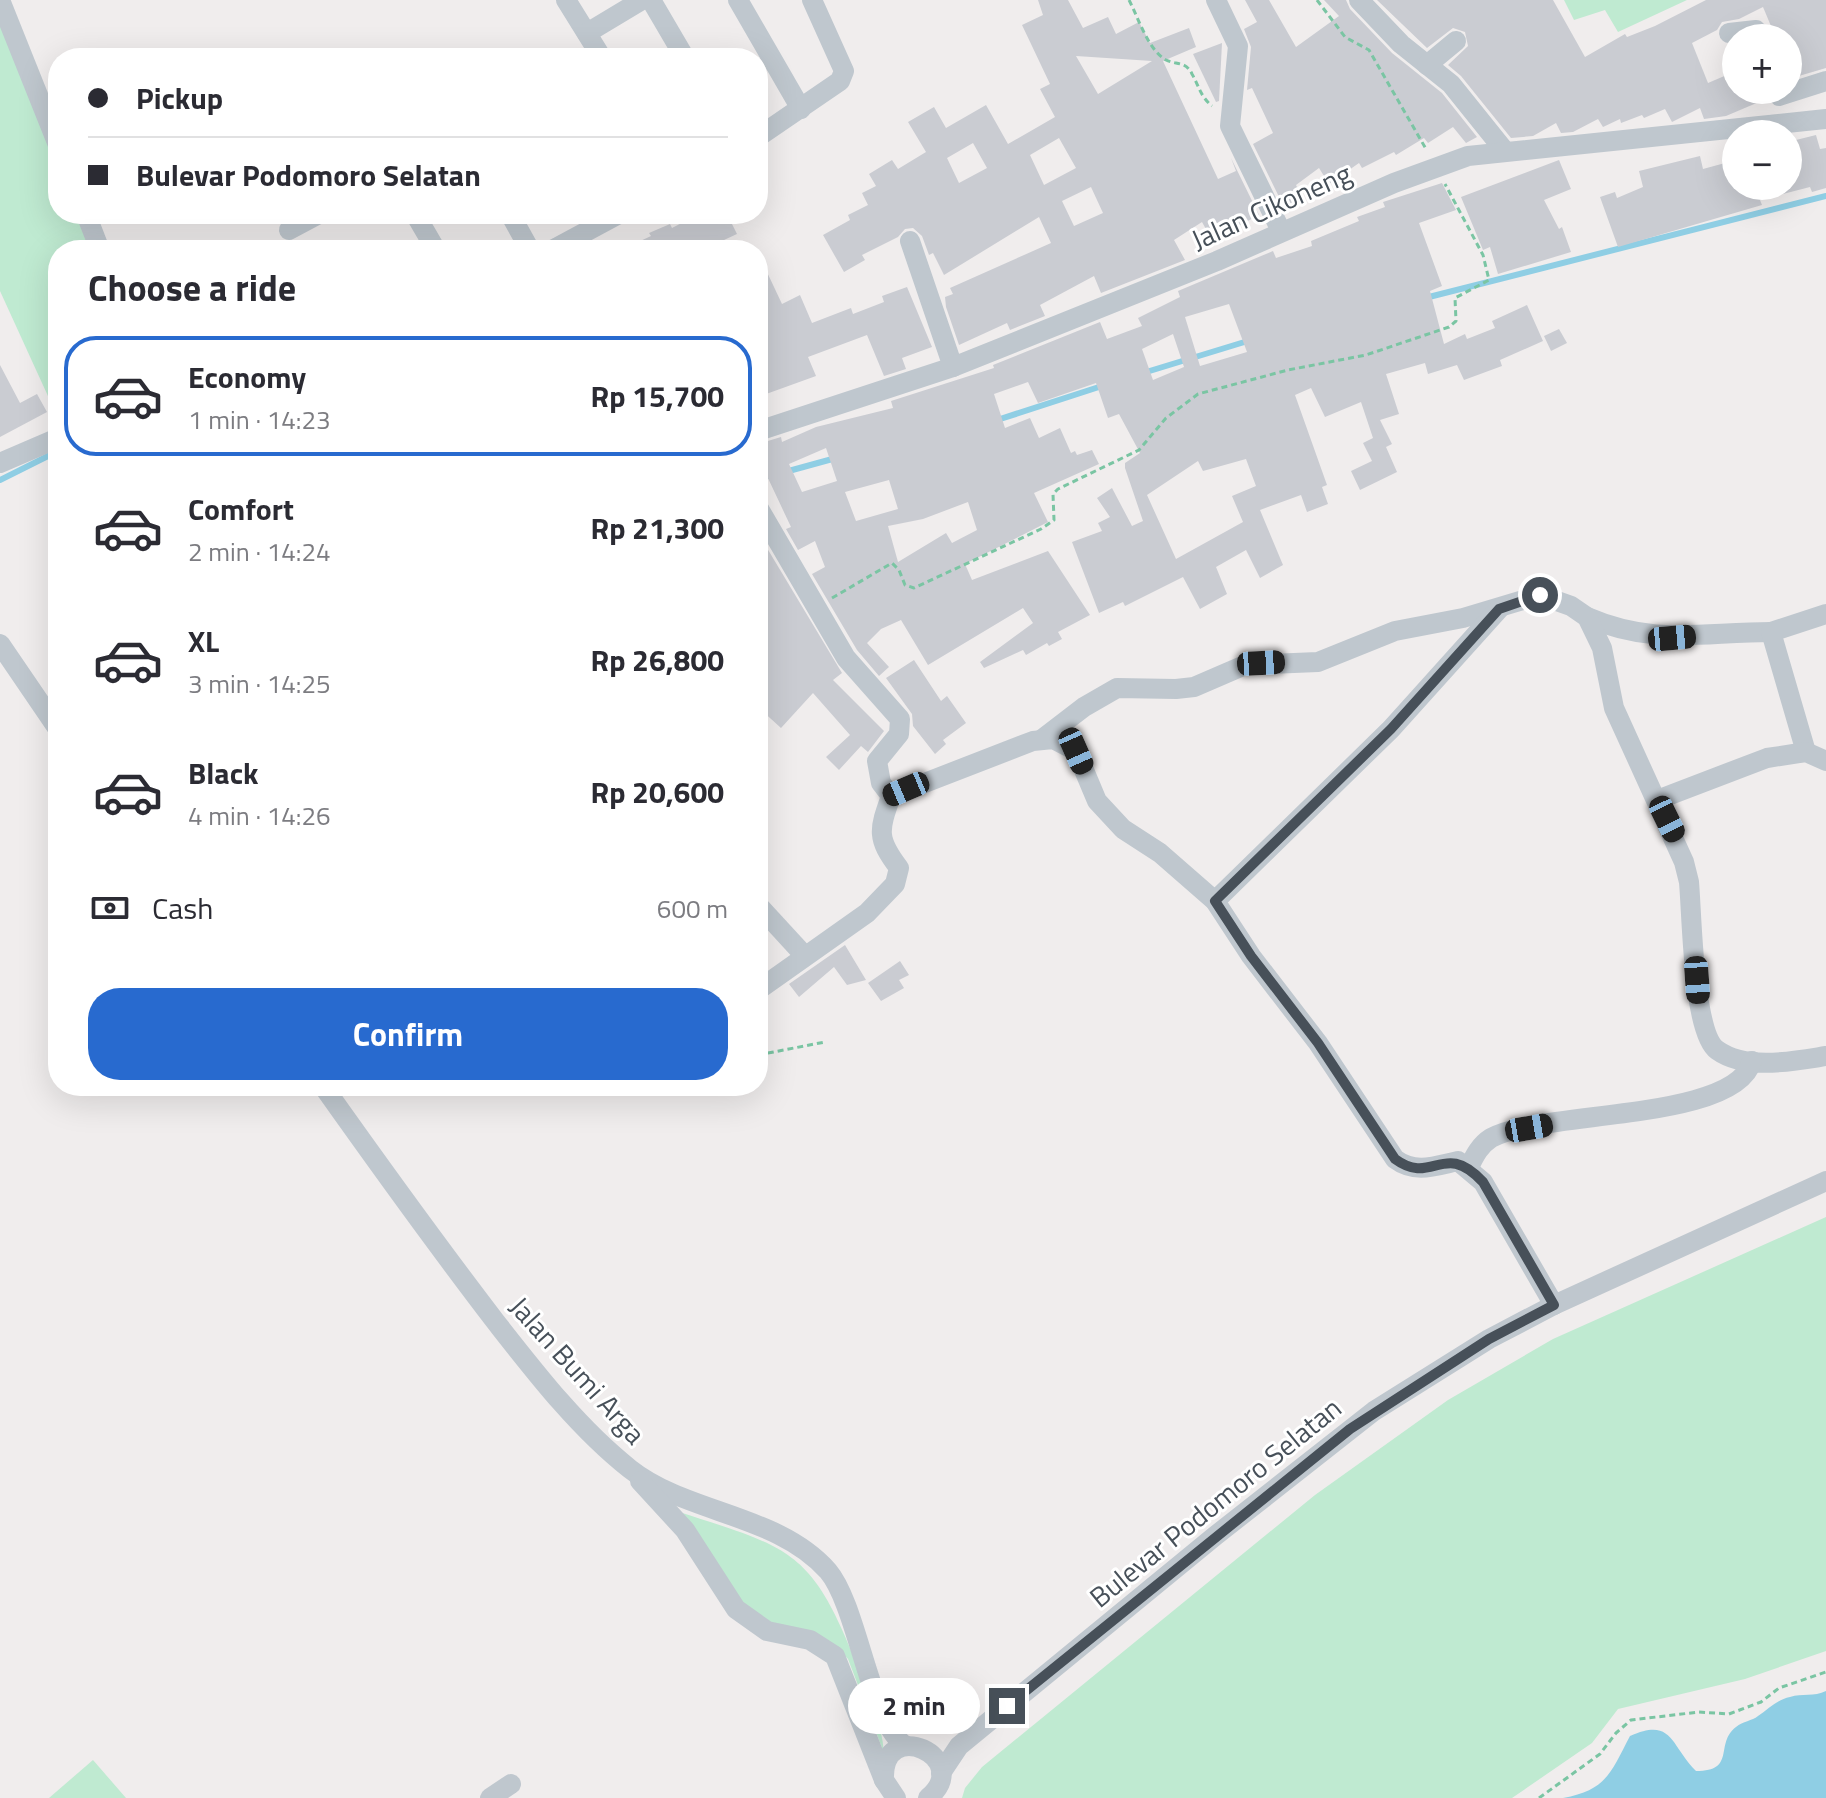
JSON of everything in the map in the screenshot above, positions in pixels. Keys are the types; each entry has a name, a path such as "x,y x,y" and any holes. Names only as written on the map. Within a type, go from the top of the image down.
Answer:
{"street":[{"path":"0,0 48,120"},
{"path":"566,0 596,48"},
{"path":"587,33 642,0"},
{"path":"651,0 679,48"},
{"path":"738,0 766,48"},
{"path":"768,130 840,81 844,71 812,0"},
{"path":"1216,0 1238,46 1229,120 1233,137 1281,231"},
{"path":"1359,0 1451,84 1499,151"},
{"path":"1427,65 1456,41"},
{"path":"768,52 801,109"},
{"path":"1802,87 1826,81"},
{"name":"Jalan Cikoneng","path":"1802,122 1826,119"},
{"name":"Jalan Cikoneng","path":"768,428 953,367 1468,156 1722,130"},
{"path":"289,230 300,224"},
{"path":"568,240 595,224"},
{"path":"910,241 953,367"},
{"path":"0,463 48,442"},
{"path":"768,517 846,658 900,719 899,734 877,761 881,783 891,796"},
{"path":"1041,740 1084,707 1117,688 1194,687 1245,665 1318,662 1395,631 1499,609 1540,595 1627,631 1672,638 1771,632 1826,614"},
{"path":"1215,901 1391,729 1499,609"},
{"path":"1587,617 1602,648 1614,708 1676,838 1689,882 1699,1019 1718,1051 1752,1061 1826,1056"},
{"path":"1771,632 1806,752"},
{"path":"0,644 48,714"},
{"path":"768,982 867,913 895,884 899,868 884,849 879,829 891,796 1041,740 1053,739 1076,751 1097,801 1123,829 1160,853 1215,901 1251,956 1318,1043 1395,1159 1407,1167 1419,1169 1458,1161 1469,1167 1483,1182 1554,1305"},
{"path":"1657,800 1767,758 1806,752 1826,761"},
{"path":"768,916 804,955"},
{"path":"1469,1167 1478,1149 1505,1132 1646,1111 1717,1092 1742,1078 1752,1061"},
{"name":"Jalan Bumi Arga","path":"330,1096 430,1235 526,1360 579,1421 630,1469 656,1485 798,1547 828,1572 843,1599 868,1675 892,1730 937,1760 941,1773"},
{"name":"Bulevar Podomoro Selatan","path":"932,1796 941,1773 959,1746 1325,1447 1374,1411 1489,1339 1554,1305 1826,1181"},
{"path":"630,1469 706,1560 736,1609 767,1631 810,1640 835,1656 890,1791"},
{"path":"890,1791 886,1763 915,1747 944,1751 959,1746"},
{"path":"490,1798 511,1784"}],"path":[{"path":"1129,0 1154,46 1166,60 1183,64 1192,73 1204,99 1229,120"},
{"path":"817,607 892,563 899,570 905,585 914,588 1041,529 1054,520 1053,494 1058,489 1139,450 1166,418 1198,394 1288,370 1366,355 1449,327 1456,321 1455,298 1489,280 1489,268 1437,168 1369,50 1345,37 1317,0"},
{"path":"768,1053 825,1042"},
{"path":"1539,1798 1600,1754 1631,1720 1699,1712 1729,1714 1761,1702 1779,1688 1826,1672"}],"green space":[{"path":"1564,0 1687,0 1618,32 1605,10 1574,20"},
{"path":"0,21 48,138 48,224 84,224 89,240 48,240 48,396 0,291"},
{"path":"1826,1217 1826,1651 1745,1679 1618,1709 1592,1743 1512,1798 962,1798 965,1788 982,1767 1315,1495 1448,1400 1553,1339"},
{"path":"676,1511 771,1545 792,1558 810,1575 841,1626 877,1719 884,1753 848,1659 841,1651 757,1618 745,1607"},
{"path":"93,1760 126,1798 49,1798"}],"water":[{"path":"1826,1691 1826,1798 1563,1798 1589,1790 1606,1778 1630,1736 1644,1731 1663,1732 1696,1771 1709,1770 1721,1762 1726,1741 1739,1725 1756,1718 1785,1698"}],"building":[{"path":"1038,0 1068,0 1083,28 1108,17 1116,34 1139,22 1150,43 1189,28 1196,47 1163,61 1218,179 1236,171 1231,158 1259,215 1212,240 1202,222 1174,240 1185,260 1101,293 1094,276 1040,305 1045,316 1010,330 1007,323 959,345 946,307 945,297 953,294 950,288 1051,243 1039,217 944,275 933,253 929,255 922,236 913,228 905,229 898,237 862,255 865,260 844,272 823,235 850,220 848,215 868,205 862,193 876,186 869,174 892,160 898,169 926,152 908,122 934,107 946,128 986,105 1008,144 1055,117 1040,89 1050,84 1022,25 1043,15","holes":["1076,56 1152,61 1098,94","1059,138 1076,168 1044,185 1030,155","973,143 987,168 959,183 947,158","1091,187 1103,213 1074,226 1062,201"]},
{"path":"1245,0 1269,0 1296,47 1339,16 1324,0 1346,0 1350,9 1392,53 1442,93 1477,137 1466,143 1453,127 1428,143 1424,138 1396,155 1394,152 1362,168 1359,163 1329,184 1319,168 1296,185 1302,197 1284,207 1253,144 1273,133 1252,88 1247,90 1251,47 1244,29 1257,22"},
{"path":"1377,0 1553,0 1585,57 1625,34 1627,37 1655,26 1706,0 1826,0 1826,68 1802,75 1802,24 1770,24 1763,7 1739,19 1722,22 1717,30 1692,43 1708,83 1722,77 1722,104 1754,104 1726,116 1704,119 1700,108 1672,122 1665,109 1644,118 1642,115 1621,123 1620,119 1603,127 1598,119 1573,132 1561,133 1556,123 1533,136 1511,138 1461,76 1448,65 1468,46 1465,32 1453,28 1427,48"},
{"path":"1222,43 1219,101 1216,102 1193,54"},
{"path":"1816,135 1820,149 1826,148 1826,188 1812,192 1810,187 1802,189 1802,138"},
{"path":"1700,156 1703,169 1722,164 1722,200 1760,200 1762,205 1618,247 1600,197 1615,192 1617,198 1643,187 1639,171"},
{"path":"1559,160 1571,189 1544,200 1559,229 1562,227 1571,252 1498,274 1490,247 1483,250 1461,197"},
{"path":"1442,183 1456,210 1419,223 1442,286 1430,291 1444,344 1465,334 1467,339 1495,328 1492,321 1527,305 1543,341 1500,360 1502,366 1464,380 1457,365 1428,374 1425,363 1386,374 1399,414 1380,420 1392,444 1386,447 1397,472 1360,490 1351,471 1372,461 1363,443 1373,438 1361,402 1325,417 1311,388 1295,395 1327,485 1322,487 1328,504 1307,512 1301,495 1260,510 1283,565 1260,578 1246,550 1216,567 1227,594 1200,609 1183,577 1125,606 1123,602 1099,613 1072,542 1102,531 1098,523 1110,517 1097,498 1112,488 1132,526 1143,521 1125,468 1125,463 1140,453 1119,414 1108,418 1096,383 1038,403 1028,382 994,394 1005,428 1030,418 1039,438 1060,428 1071,453 1075,451 1077,455 1092,450 1099,464 1034,493 1048,522 965,564 972,580 1048,551 1090,615 1058,632 1062,639 1049,646 1047,643 1026,655 1023,650 984,668 980,662 1033,623 1023,608 928,665 901,620 881,629 867,643 889,667 879,676 857,650 812,574 825,567 815,541 798,550 786,529 791,527 768,478 768,441 781,437 782,442 816,427 893,408 891,401 994,368 993,365 1100,322 1107,339 1142,326 1138,318 1180,297 1178,291 1273,251 1276,258 1312,246 1311,241 1359,221 1357,217 1385,207 1383,202","holes":["1229,304 1247,352 1200,366 1185,317","1173,334 1184,367 1153,380 1142,349","826,448 837,481 802,492 789,464","1246,459 1256,486 1232,496 1243,522 1176,559 1147,495 1198,461 1203,471","889,480 898,509 856,521 845,492","968,502 977,530 952,543 946,533 898,562 888,526 923,519"]},
{"path":"670,224 672,228 680,224 732,224 737,234 724,240 642,240 651,236 649,233"},
{"path":"768,274 782,304 800,295 812,323 851,308 853,314 884,302 882,296 907,287 932,347 902,358 906,369 884,376 867,335 808,357 816,376 768,393"},
{"path":"1559,329 1567,343 1551,351 1544,336"},
{"path":"0,365 20,403 37,394 47,412 0,437"},
{"path":"768,550 842,673 833,680 884,731 868,752 861,746 839,770 826,757 850,735 813,693 781,728 768,716"},
{"path":"914,660 941,701 947,696 966,723 943,740 946,744 935,754 913,726 912,714 886,678"},
{"path":"845,945 866,980 847,985 834,967 799,997 789,984"},
{"path":"900,961 909,975 899,980 904,988 881,1001 868,983"}],"waterway":[{"path":"1425,298 1826,196"},
{"path":"1143,373 1251,340"},
{"path":"994,421 1102,386"},
{"path":"0,480 48,456"},
{"path":"785,472 836,458"},
{"path":"768,476 774,474"}],"route":[{"path":"1007,1706 1325,1447 1374,1411 1489,1339 1554,1305 1483,1182 1469,1167 1458,1161 1419,1169 1407,1167 1395,1159 1318,1043 1251,956 1215,901 1391,729 1499,609 1540,595"}]}
